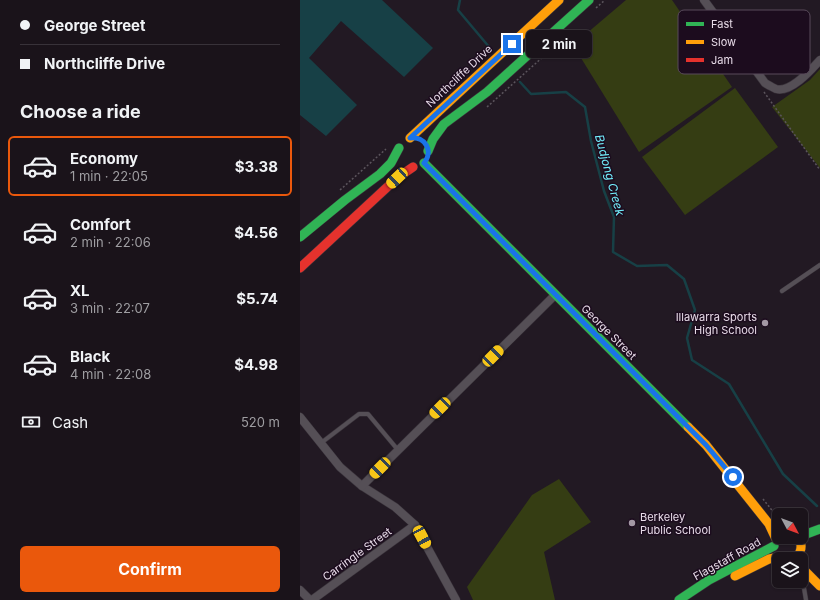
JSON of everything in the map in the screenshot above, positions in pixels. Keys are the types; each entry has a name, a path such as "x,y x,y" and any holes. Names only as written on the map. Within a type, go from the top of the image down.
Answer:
{"main road":[{"name":"Northcliffe Drive","path":"410,138 560,0"},
{"path":"399,148 398,153 406,164 417,167 424,163 432,139 444,124 487,92 589,0"},
{"path":"300,237 345,200 384,171 391,163 403,141 414,137 422,140 428,147 428,152"},
{"name":"George Street","path":"424,163 711,450 769,524 772,531"},
{"path":"300,268 397,178 406,164"},
{"name":"Flagstaff Road","path":"693,597 709,580 772,542"},
{"name":"Flagstaff Road","path":"679,600 693,597 772,559"},
{"path":"808,574 820,586"}],"street":[{"path":"704,0 711,10"},
{"path":"810,71 820,60"},
{"path":"758,74 765,83 778,89 789,87 807,74"},
{"path":"362,486 555,295"},
{"path":"302,422 340,467 362,486 395,507 415,525 456,600"},
{"name":"Carringle Street","path":"311,600 415,525"},
{"path":"300,590 311,600"}],"lane":[{"path":"782,291 820,265"},
{"path":"321,443 359,414 368,414 398,450"},
{"path":"805,588 806,600"}],"path":[{"path":"594,11 605,0"},
{"path":"487,107 558,43"},
{"path":"335,194 386,148"},
{"path":"759,495 772,511"}],"green space":[{"path":"626,0 672,0 679,10 678,74 723,74 732,87 639,152 573,45"},
{"path":"820,69 820,168 772,107 810,80"},
{"path":"735,88 778,147 685,215 642,157"},
{"path":"559,479 591,522 544,552 555,600 473,600 467,587 532,495"}],"water":[{"path":"300,0 382,0 433,48 404,77 341,21 309,58 357,105 326,136 300,115"}],"waterway":[{"name":"Budjong Creek","path":"460,0 458,10 490,48"},
{"name":"Budjong Creek","path":"520,82 531,94 566,92 585,107 591,141 604,191 614,217 613,252 637,266 667,265 684,279 695,310 687,338 692,360 729,384 783,474 817,506"}],"traffic: fast":[{"path":"428,151 433,139 444,124 487,92 589,0"},
{"path":"300,237 345,200 380,174 391,163 399,148"},
{"path":"424,163 688,427"},
{"path":"808,533 820,529"},
{"path":"679,600 709,580 774,546"}],"traffic: slow":[{"path":"410,138 559,0"},
{"path":"688,427 706,445 769,524 772,530"},
{"path":"800,552 801,544"},
{"path":"735,576 772,558"},
{"path":"808,574 820,586"}],"traffic: jam":[{"path":"300,268 397,178 413,167"}],"place":[{"name":"Illawarra Sports High School","path":"765,323"},
{"name":"Berkeley Public School","path":"632,523"}],"route":[{"path":"512,44 410,138 418,138 426,143 428,147 428,156 424,163 706,445 733,477"}]}
